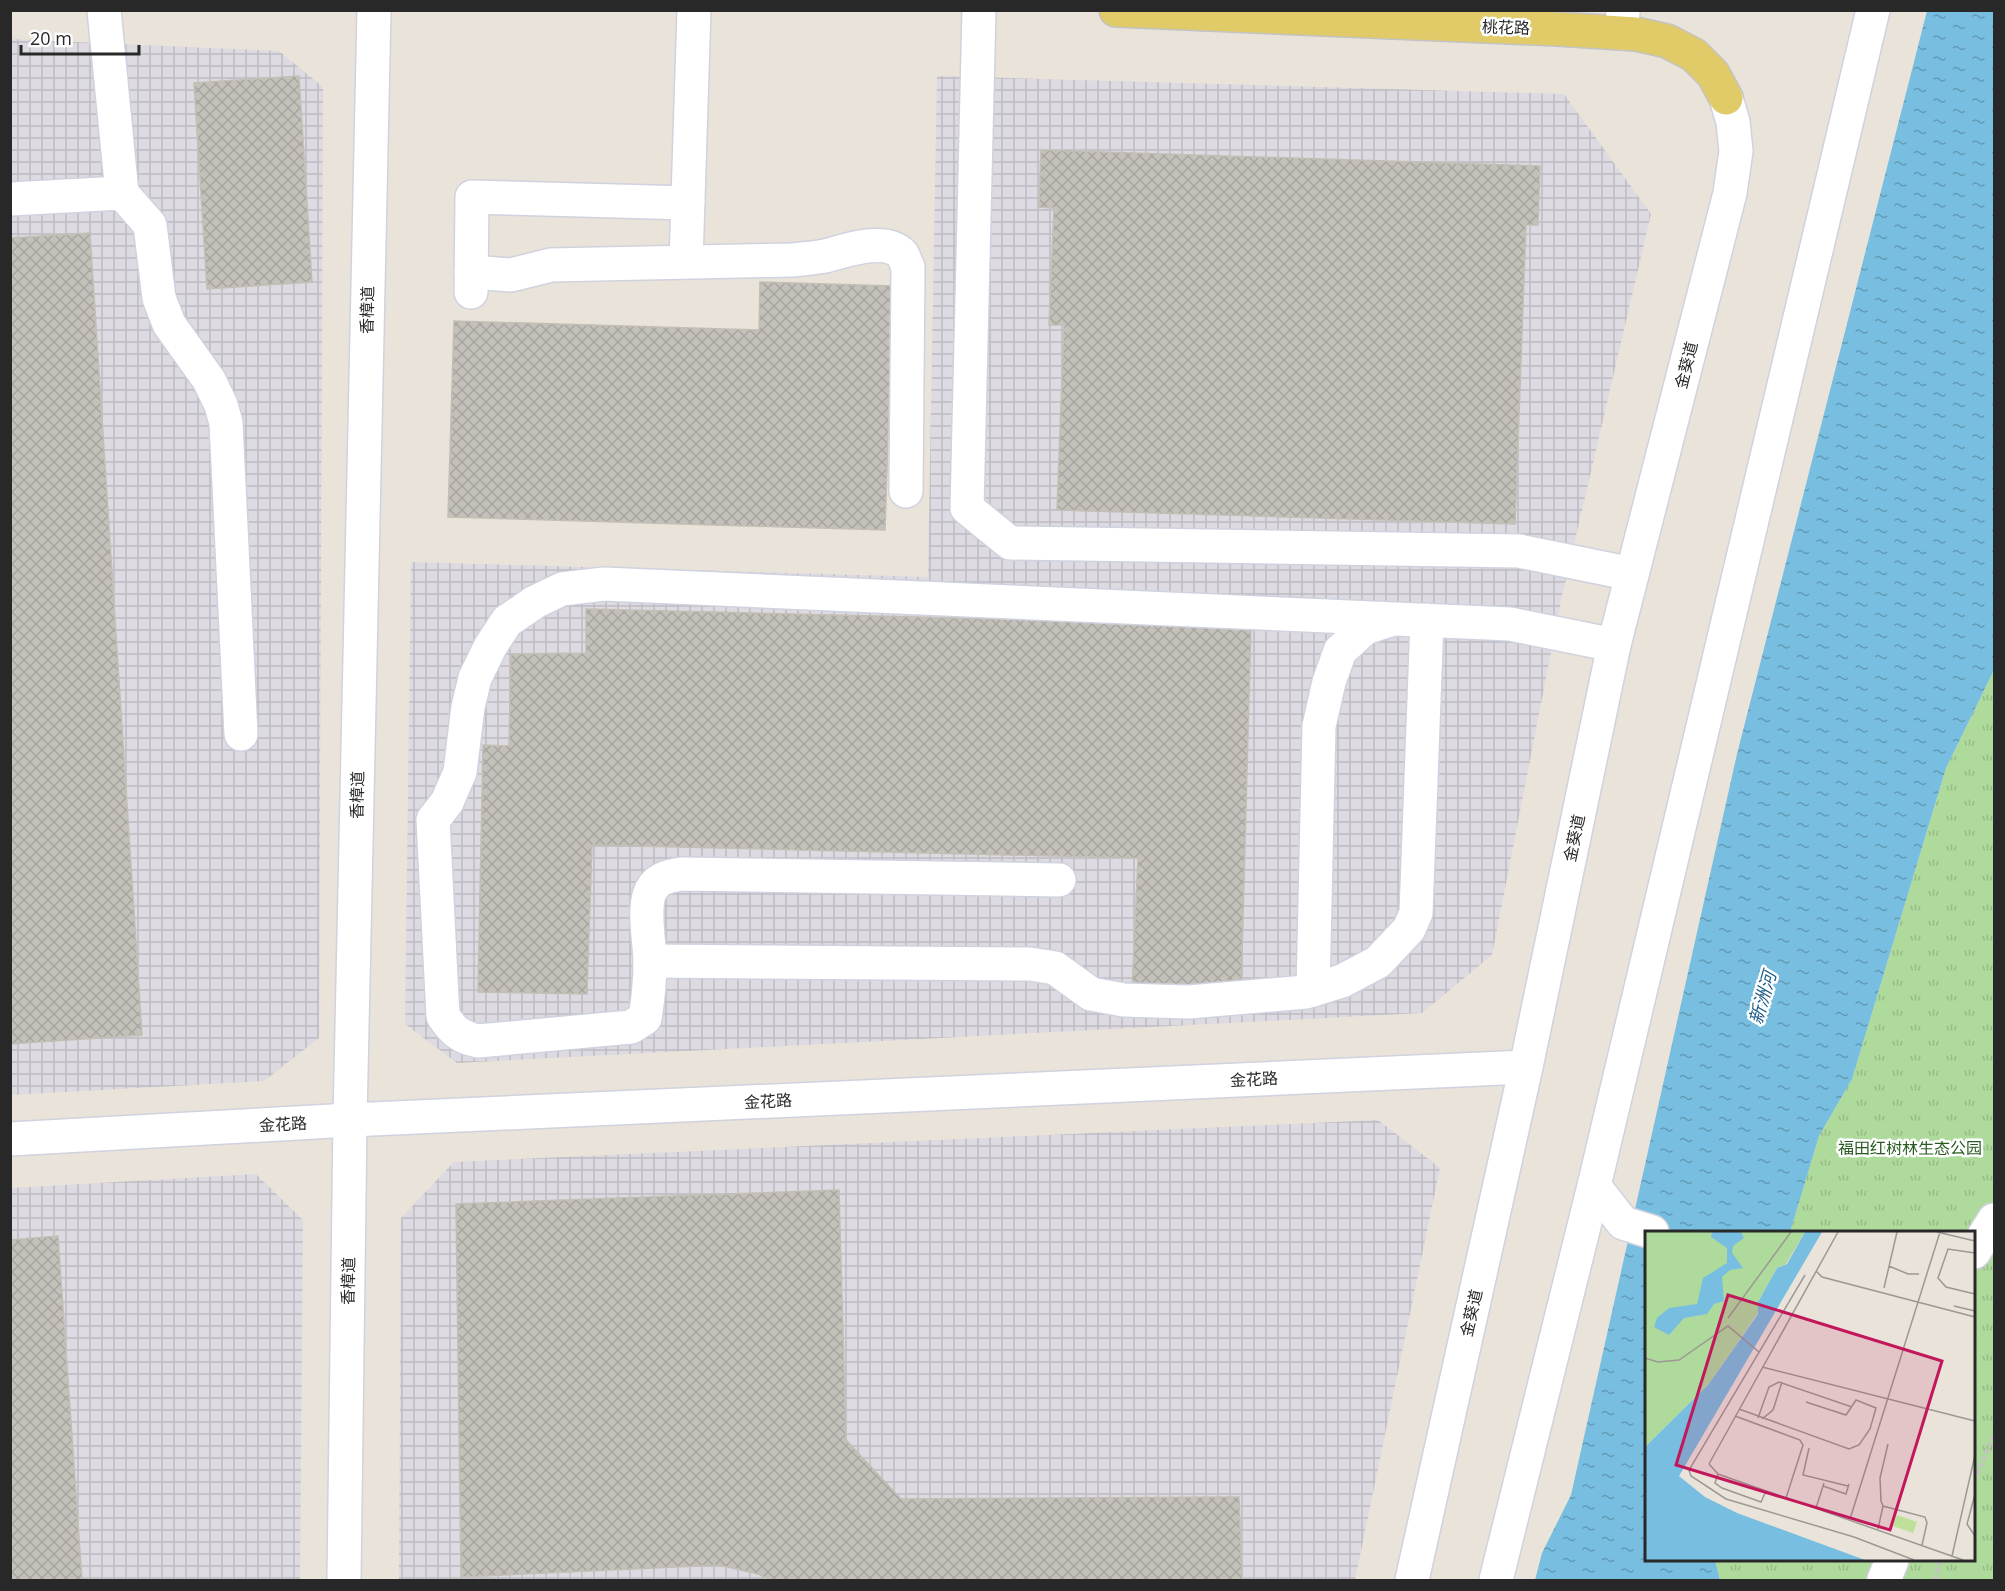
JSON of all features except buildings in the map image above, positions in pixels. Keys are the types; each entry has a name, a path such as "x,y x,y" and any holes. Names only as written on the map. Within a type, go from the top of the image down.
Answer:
{"main road":[{"name":"桃花路","path":"1116,10 1622,22 1694,55 1713,74 1726,98"}],"street":[{"path":"104,10 122,193 150,225 159,298 169,324 209,380 221,405 226,423 241,734"},
{"name":"香樟道","path":"345,1581 350,1120 374,10"},
{"path":"686,262 694,10"},
{"path":"979,10 967,508 1010,543 1519,551 1632,574"},
{"path":"1496,1581 1594,1186 1873,10"},
{"name":"金葵道","path":"1412,1581 1526,1067 1614,645 1730,193 1736,151 1733,122 1726,98"},
{"path":"10,199 122,193"},
{"path":"688,203 472,197 471,282 551,265 792,260 825,256 847,249 871,246 892,248 902,254 908,267 906,491"},
{"path":"1059,880 682,874 661,879 651,888 646,911 650,961 648,999 645,1018 631,1027 478,1041 461,1037 450,1028 442,1016 433,820 447,802 460,772 468,706 475,678 489,646 507,621 535,602 562,589 604,584 1510,624 1614,645"},
{"path":"1313,990 1319,726 1329,682 1340,651 1365,628 1395,618"},
{"path":"650,961 1030,964 1055,968 1091,994 1124,1000 1189,1002 1313,990 1342,981 1378,962 1409,929 1416,913 1427,620"},
{"name":"金花路","path":"10,1139 350,1120 1526,1067"},
{"path":"1594,1186 1637,1228"},
{"path":"1975,1250 1995,1220"},
{"path":"1884,1581 1892,1561"}],"path":[{"path":"1975,1479 1995,1435"},
{"path":"1935,1581 1940,1561"}],"shaded area":[{"path":"11,39 279,51 323,87 319,1038 264,1081 11,1095"},
{"path":"937,76 1564,94 1651,214 1562,596 1492,955 1422,1013 457,1063 405,1024 411,562 928,577"},
{"path":"1378,1120 1440,1168 1355,1580 399,1580 401,1218 454,1162"},
{"path":"256,1174 303,1220 300,1580 11,1580 11,1188"}],"green space":[{"name":"福田红树林生态公园","path":"1994,670 1994,1580 1720,1580 1715,1561 1975,1561 1975,1231 1790,1231 1819,1136 1852,1079 1946,768"}],"water":[{"name":"新洲河","path":"1927,11 1994,11 1994,670 1946,768 1852,1079 1819,1136 1790,1231 1645,1231 1645,1561 1715,1561 1720,1580 1535,1580 1542,1553 1571,1495 1737,754"}]}
